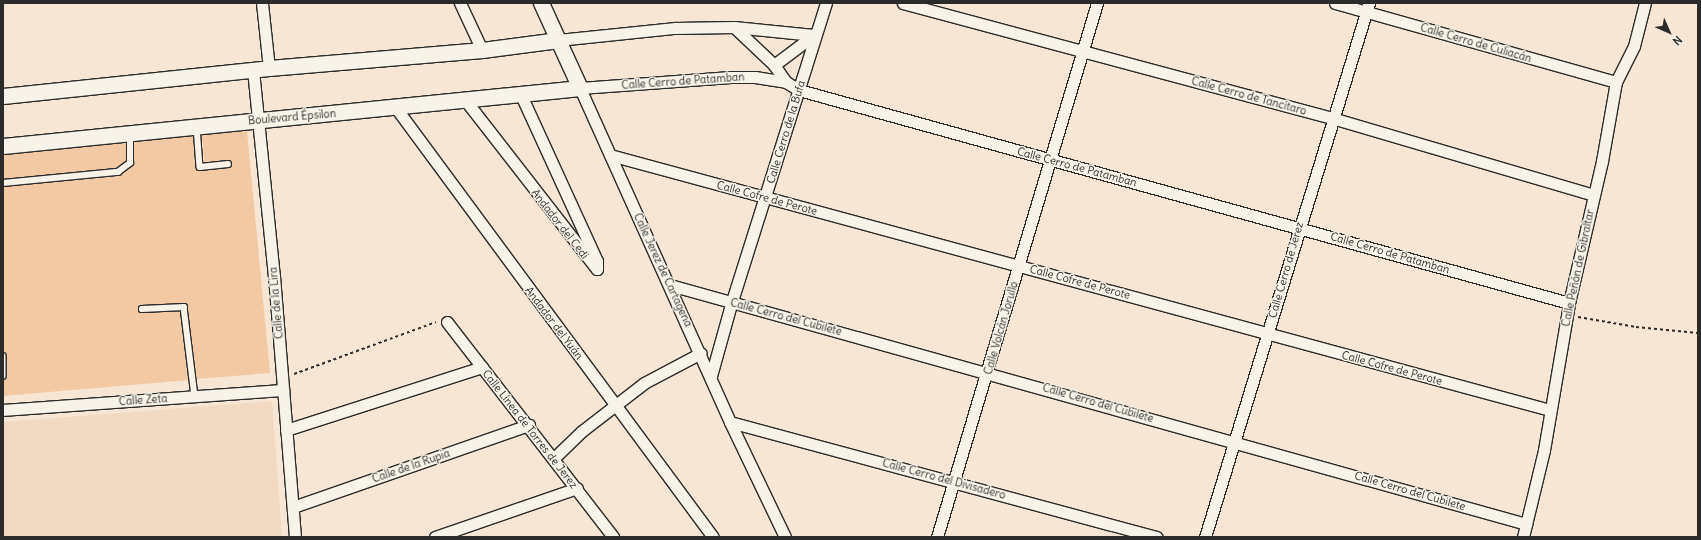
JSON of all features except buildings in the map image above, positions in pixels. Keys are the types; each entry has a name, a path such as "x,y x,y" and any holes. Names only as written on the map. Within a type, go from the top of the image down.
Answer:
{"street":[{"path":"262,3 269,68"},
{"path":"460,3 482,50"},
{"name":"Calle Jerez de Cartagena","path":"541,3 701,353 730,422 785,537"},
{"name":"Calle Cerro de la Bufa","path":"711,376 732,302 799,90 814,35 826,3"},
{"name":"Calle Cerro de Tancítaro","path":"903,3 1332,118 1594,195"},
{"name":"Calle Volcán Jorullo","path":"937,537 988,372 1018,266 1097,3"},
{"name":"Calle Cerro de Culiacán","path":"1335,3 1367,7 1616,82"},
{"name":"Calle Peñón de Gibraltar","path":"1523,537 1544,450 1570,303 1594,195 1616,82 1634,46 1645,3"},
{"name":"Calle Cerro de Jerez","path":"1204,537 1235,442 1332,118 1367,7"},
{"path":"734,27 774,65 786,82"},
{"path":"3,96 269,68 482,50 558,40 675,28 734,27 814,35"},
{"path":"774,65 814,35"},
{"name":"Calle de la Lira","path":"253,70 259,120 295,537"},
{"name":"Calle Cerro de Patamban","path":"580,88 755,76 786,82 799,90 1570,303"},
{"name":"Boulevard Épsilon","path":"3,146 466,101 580,88"},
{"name":"Andador del Cedi","path":"466,101 597,269 599,266 597,261 521,95"},
{"name":"Andador del Yuán","path":"396,108 713,537"},
{"name":"Calle Cofre de Perote","path":"610,155 1018,266 1172,306 1268,334 1550,410"},
{"name":"Calle Cerro del Cubilete","path":"670,285 988,372 1526,524"},
{"name":"Calle Línea de Torres de Jerez","path":"447,322 529,425 613,537"},
{"path":"554,458 616,404 656,376 701,353"},
{"path":"286,430 482,367"},
{"name":"Calle Zeta","path":"3,410 283,390"},
{"name":"Calle Cerro del Divisadero","path":"730,422 1157,537"},
{"name":"Calle de la Rupia","path":"293,508 529,425"},
{"path":"435,537 577,488"}],"lane":[{"path":"197,126 200,167 228,164"},
{"path":"3,183 118,172 130,163 130,134"},
{"path":"142,309 184,307 195,396"},
{"path":"3,356 3,376"}],"path":[{"path":"1568,315 1636,327 1698,333"},
{"path":"282,378 433,323 447,322"}],"shaded area":[{"path":"272,401 282,537 3,537 3,422"}]}
